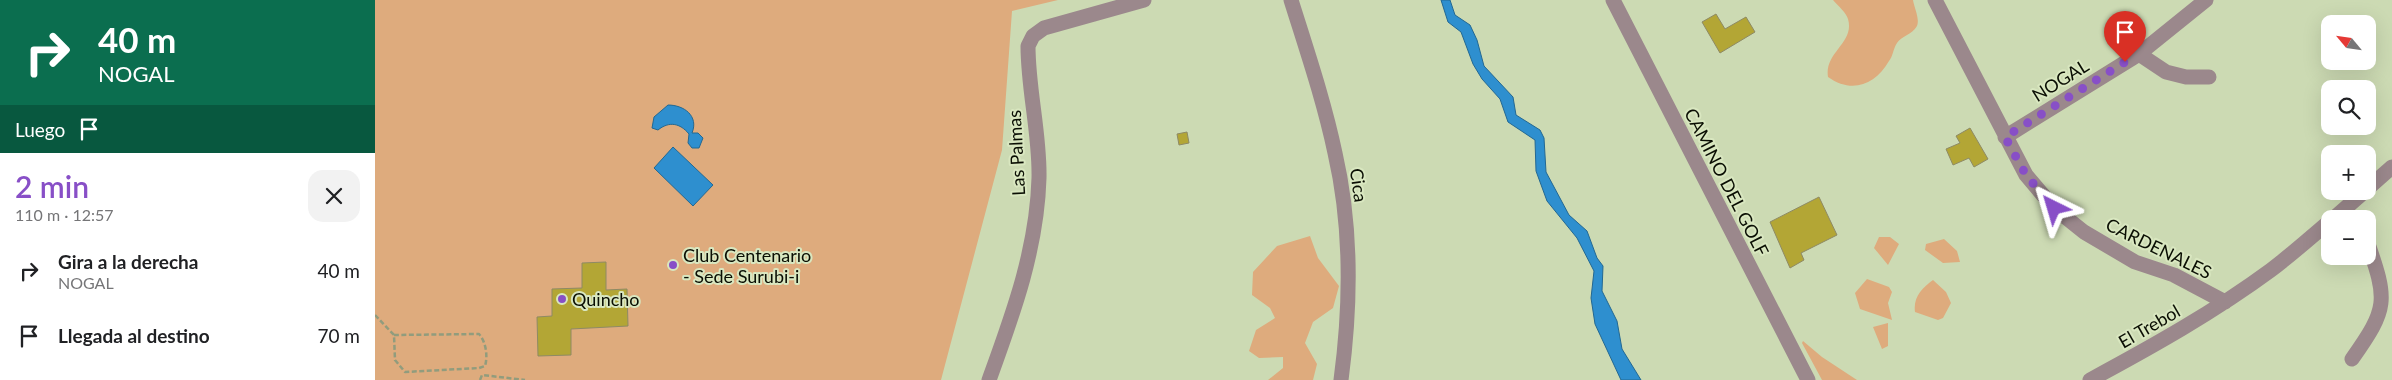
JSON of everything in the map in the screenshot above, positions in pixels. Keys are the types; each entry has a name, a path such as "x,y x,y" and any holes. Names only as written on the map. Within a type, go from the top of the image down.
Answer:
{"street":[{"name":"Las Palmas","path":"989,380 1026,272 1035,228 1039,178 1028,46 1033,36 1044,28 1144,0"},
{"name":"Cica","path":"1291,0 1315,74 1336,155 1347,238 1349,299 1341,380"},
{"name":"CAMINO DEL GOLF","path":"1613,0 1808,380"},
{"name":"CARDENALES","path":"1935,0 2026,175 2054,208 2084,232 2135,262 2173,275 2225,302"},
{"name":"NOGAL","path":"2005,137 2139,54 2205,0"},
{"path":"2139,54 2165,72 2186,76 2209,77"},
{"path":"2376,181 2392,167"},
{"path":"2348,210 2357,200"},
{"name":"El Trebol","path":"2091,380 2184,328 2225,302 2272,270 2321,229"},
{"path":"2352,359 2374,328 2382,306 2381,286 2374,265"}],"path":[{"path":"375,315 394,334 395,360 405,372 479,368 485,366 487,358 483,338 479,334 394,334"},
{"path":"479,368 482,376 480,380"},
{"path":"482,376 525,380"}],"shaded area":[{"name":"Club Centenario - Sede Surubi-i","path":"375,0 1058,0 1012,11 1002,150 941,380 375,380"},
{"path":"1833,0 1913,0 1917,26 1899,41 1883,69 1870,81 1854,86 1837,82 1828,77 1830,61 1844,41 1849,27 1847,16"},
{"path":"1310,236 1318,258 1339,286 1333,308 1313,322 1305,343 1317,364 1313,380 1268,380 1283,368 1283,357 1259,358 1249,351 1256,330 1275,318 1270,308 1252,295 1253,272 1277,246"},
{"path":"1879,237 1890,237 1899,244 1888,265 1874,248"},
{"path":"1944,239 1957,251 1960,262 1943,263 1925,250 1926,244"},
{"path":"1867,279 1889,287 1892,292 1888,303 1892,320 1860,309 1855,293"},
{"path":"1933,280 1946,292 1951,303 1943,318 1938,320 1915,312 1915,302 1919,293"},
{"path":"1888,323 1888,346 1882,349 1873,327"},
{"path":"1803,341 1822,357 1857,380 1822,380 1802,343"}],"water":[{"path":"1441,0 1450,0 1455,15 1470,25 1477,40 1484,66 1513,97 1516,115 1540,130 1544,138 1546,172 1569,215 1587,231 1597,258 1603,266 1602,291 1617,321 1622,349 1641,380 1621,380 1595,324 1591,298 1594,271 1577,238 1547,201 1536,171 1535,140 1508,122 1500,99 1482,79 1473,64 1461,32 1448,22"},
{"path":"668,105 684,109 692,117 694,127 692,133 698,133 703,138 699,148 692,148 688,143 689,134 682,127 670,124 658,130 652,128 654,117"},
{"path":"673,147 713,185 693,206 654,168"}],"building":[{"path":"1716,14 1725,29 1746,17 1755,32 1720,53 1702,22"},
{"path":"1970,128 1988,159 1974,167 1969,158 1953,165 1946,149 1960,143 1956,136"},
{"path":"1187,132 1189,143 1179,145 1177,134"},
{"path":"1819,197 1837,235 1801,253 1804,260 1790,268 1770,222"},
{"path":"606,262 606,290 627,289 628,326 571,329 571,355 538,356 537,317 552,316 552,289 582,288 582,263"}],"place":[{"name":"Club Centenario - Sede Surubi-i","path":"673,265"},
{"name":"Quincho","path":"562,299"}],"route":[{"path":"2054,208 2026,175 2005,137 2125,62"}]}
